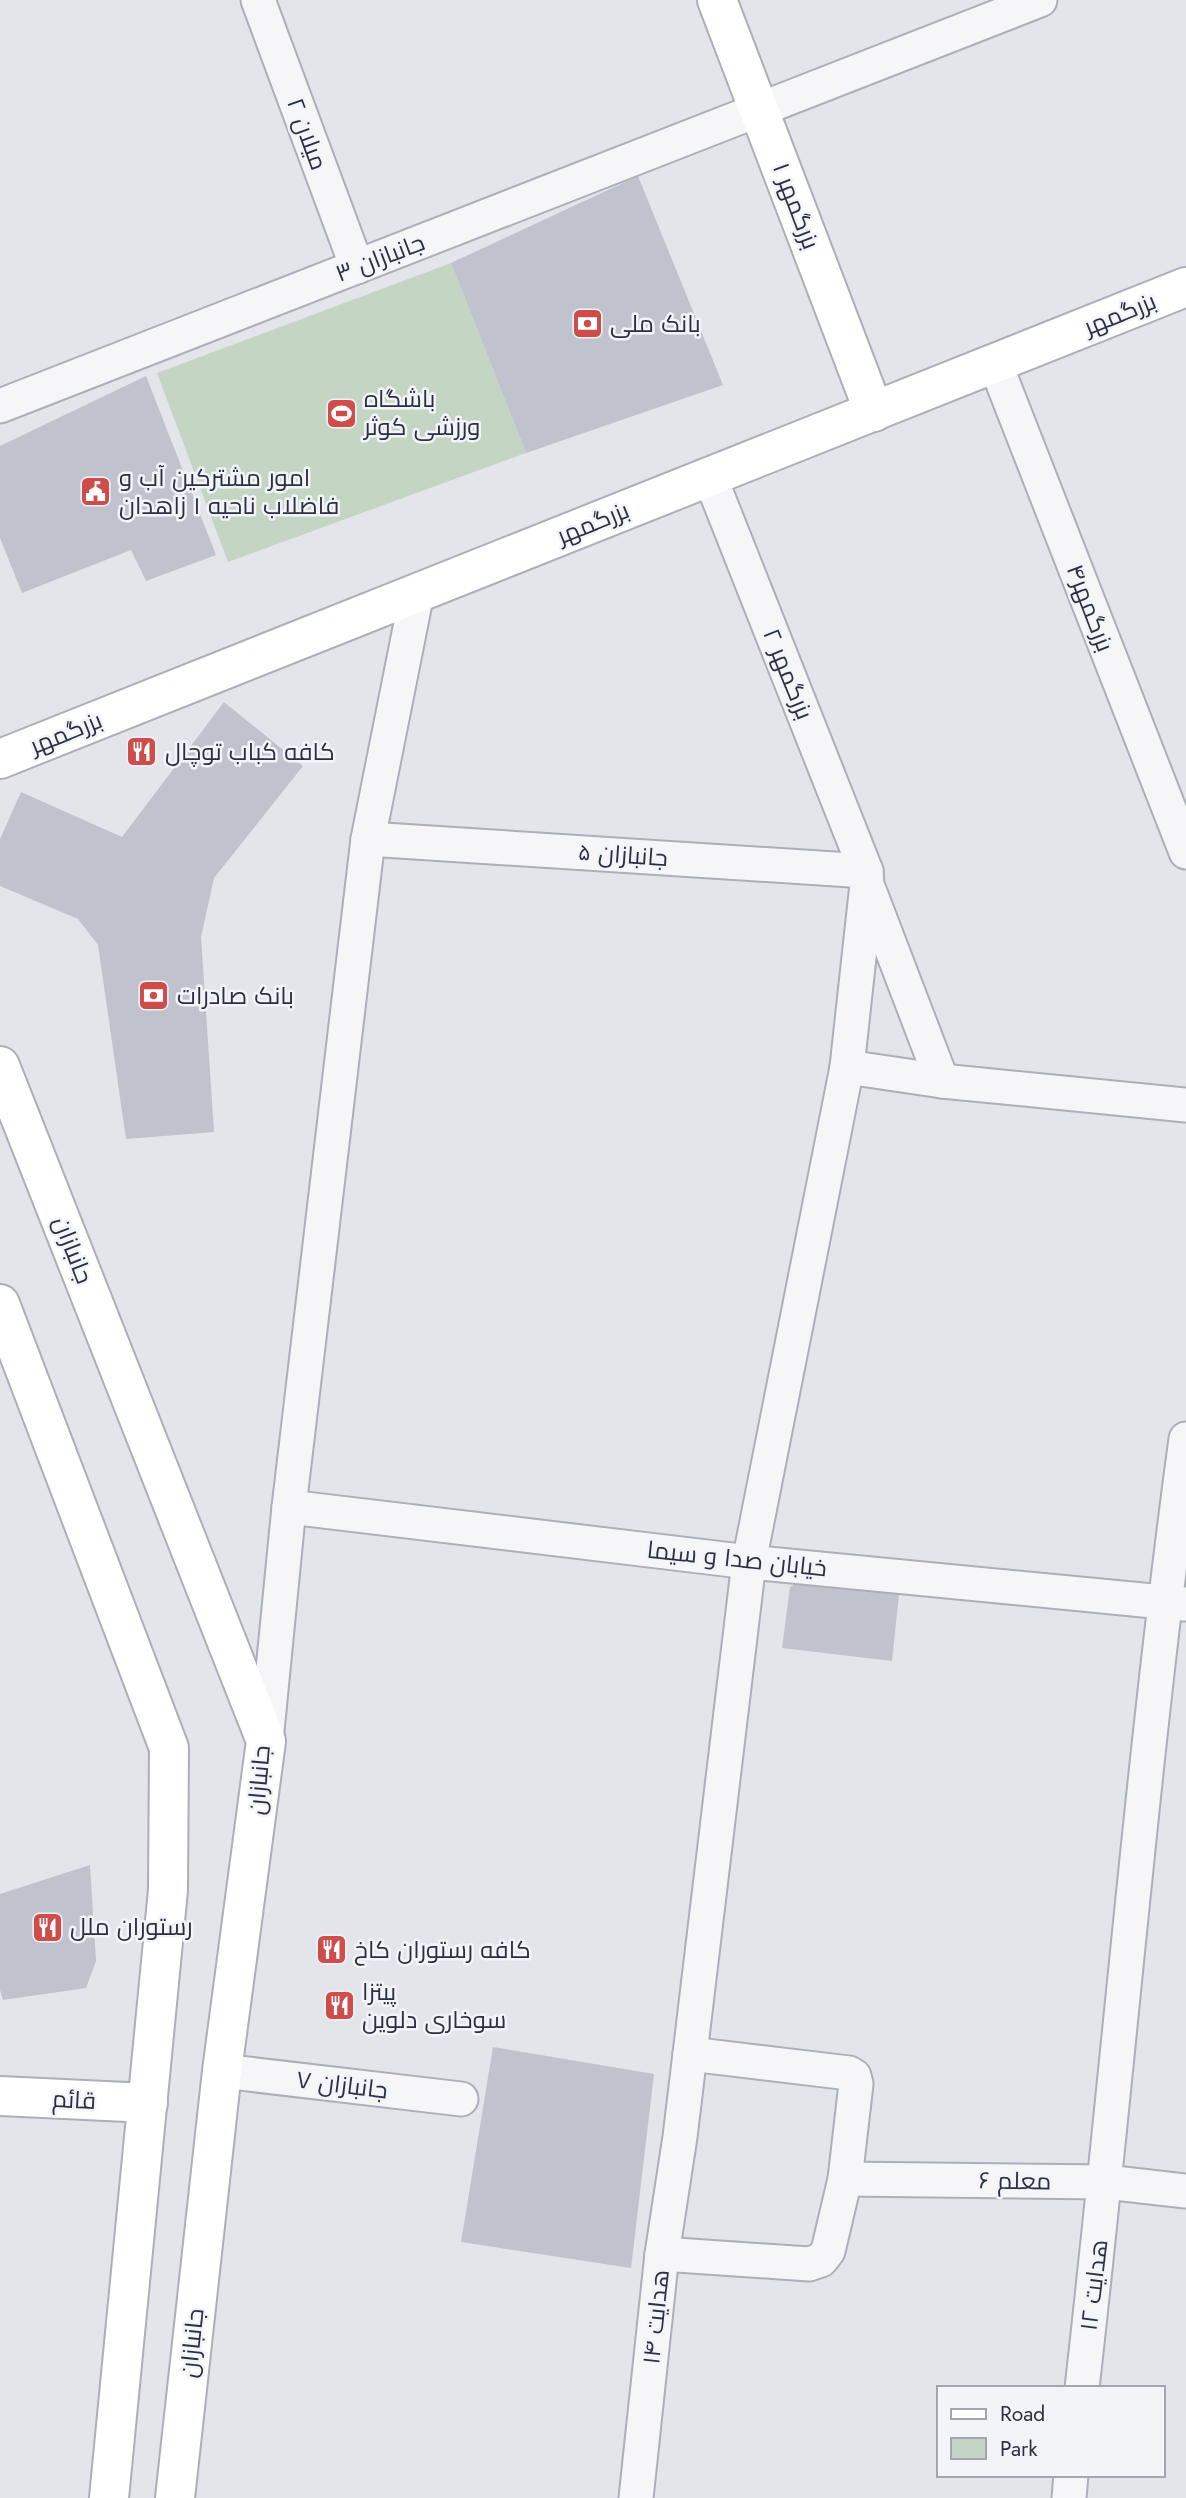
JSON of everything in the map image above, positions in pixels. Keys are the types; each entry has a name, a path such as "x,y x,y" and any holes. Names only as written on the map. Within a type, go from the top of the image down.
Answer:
{"main road":[{"name":"بزرگمهر ۱","path":"717,0 874,412"},
{"name":"بزرگمهر","path":"0,760 1186,287"},
{"name":"جانبازان","path":"0,1066 266,1741 222,2071 175,2498"},
{"path":"0,1304 169,1748 168,1890 110,2498"},
{"name":"قائم","path":"0,2096 148,2104"}],"street":[{"name":"میلان ۲","path":"258,0 357,267"},
{"name":"جانبازان ۳","path":"0,406 1040,0"},
{"name":"بزرگمهر۴","path":"995,363 1186,852"},
{"name":"بزرگمهر ۲","path":"710,477 942,1081"},
{"path":"266,1741 289,1507 368,839 417,593"},
{"name":"جانبازان ۵","path":"368,839 866,878"},
{"name":"هدایت ۱۴","path":"636,2498 662,2254 680,2137 749,1562 847,1067 866,878"},
{"path":"847,1067 942,1081 1186,1105"},
{"name":"هدایت ۱۲","path":"1082,2386 1175,1603 1186,1440"},
{"name":"خیابان صدا و سیما","path":"289,1507 749,1562 1175,1603"},
{"path":"662,2254 810,2264 821,2260 828,2251 845,2179 856,2084 854,2076 849,2073 690,2054"},
{"name":"جانبازان ۷","path":"222,2071 461,2099"},
{"name":"معلم ۶","path":"845,2179 1105,2182 1186,2191"},
{"path":"1069,2498 1072,2477"}],"green space":[{"name":"باشگاه ورزشی کوثر","path":"451,263 526,453 228,562 157,373"}],"building":[{"name":"بانک ملی","path":"638,176 723,385 526,453 451,263"},
{"name":"امور مشترکین آب و فاضلاب ناحیه ۱ زاهدان","path":"146,376 216,555 146,581 131,550 22,593 0,538 0,446"},
{"path":"224,702 303,766 214,878 201,937 214,1132 126,1139 98,945 78,919 0,886 0,839 21,792 122,837"},
{"path":"800,1582 899,1594 892,1661 782,1648 790,1587"},
{"name":"رستوران ملل","path":"90,1865 96,1961 86,1988 3,2000 0,1990 0,1894"},
{"path":"493,2047 654,2074 631,2268 461,2242"}],"place":[{"name":"بانک ملی","path":"587,324"},
{"name":"باشگاه ورزشی کوثر","path":"341,413"},
{"name":"امور مشترکین آب و فاضلاب ناحیه ۱ زاهدان","path":"96,492"},
{"name":"کافه کباب توچال","path":"142,752"},
{"name":"بانک صادرات","path":"154,996"},
{"name":"رستوران ملل","path":"47,1927"},
{"name":"کافه رستوران کاخ","path":"331,1950"},
{"name":"پیتزا سوخاری دلوین","path":"339,2006"}]}
